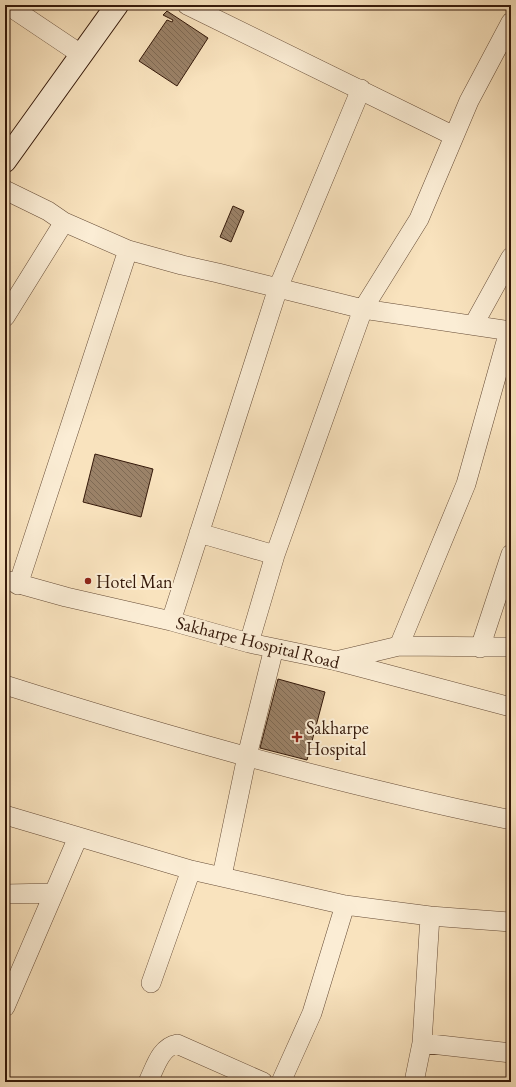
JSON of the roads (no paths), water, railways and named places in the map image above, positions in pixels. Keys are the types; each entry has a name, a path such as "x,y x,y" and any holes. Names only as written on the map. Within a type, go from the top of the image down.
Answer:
{"main road":[{"path":"5,161 117,5"}],"street":[{"path":"187,5 361,89 454,136"},
{"path":"8,8 82,55"},
{"path":"249,643 275,555 363,309 418,218 469,101 511,22"},
{"path":"171,621 278,288 361,89"},
{"path":"5,190 48,211 64,222 128,250 182,266 363,309 474,324 510,331 466,484 399,646"},
{"path":"5,317 64,222"},
{"path":"11,582 128,250"},
{"path":"474,324 511,257"},
{"path":"199,533 275,555"},
{"path":"480,648 511,554"},
{"name":"Sakharpe Hospital Road","path":"11,582 66,598 171,621 249,643 337,661 511,708"},
{"path":"337,661 399,646 480,648 511,647"},
{"path":"222,876 248,756 274,648"},
{"path":"5,685 160,732 324,777 511,820"},
{"path":"5,815 191,870 345,905 430,916 511,922"},
{"path":"5,1007 78,837"},
{"path":"151,983 191,870"},
{"path":"5,894 54,893"},
{"path":"282,1082 312,1013 345,905"},
{"path":"414,1082 422,1043 430,916"},
{"path":"422,1043 511,1053"},
{"path":"148,1082 164,1049 170,1045 177,1044 263,1082"}],"place":[{"name":"Hotel Man","path":"88,581"},
{"name":"Sakharpe Hospital","path":"297,737"}]}
